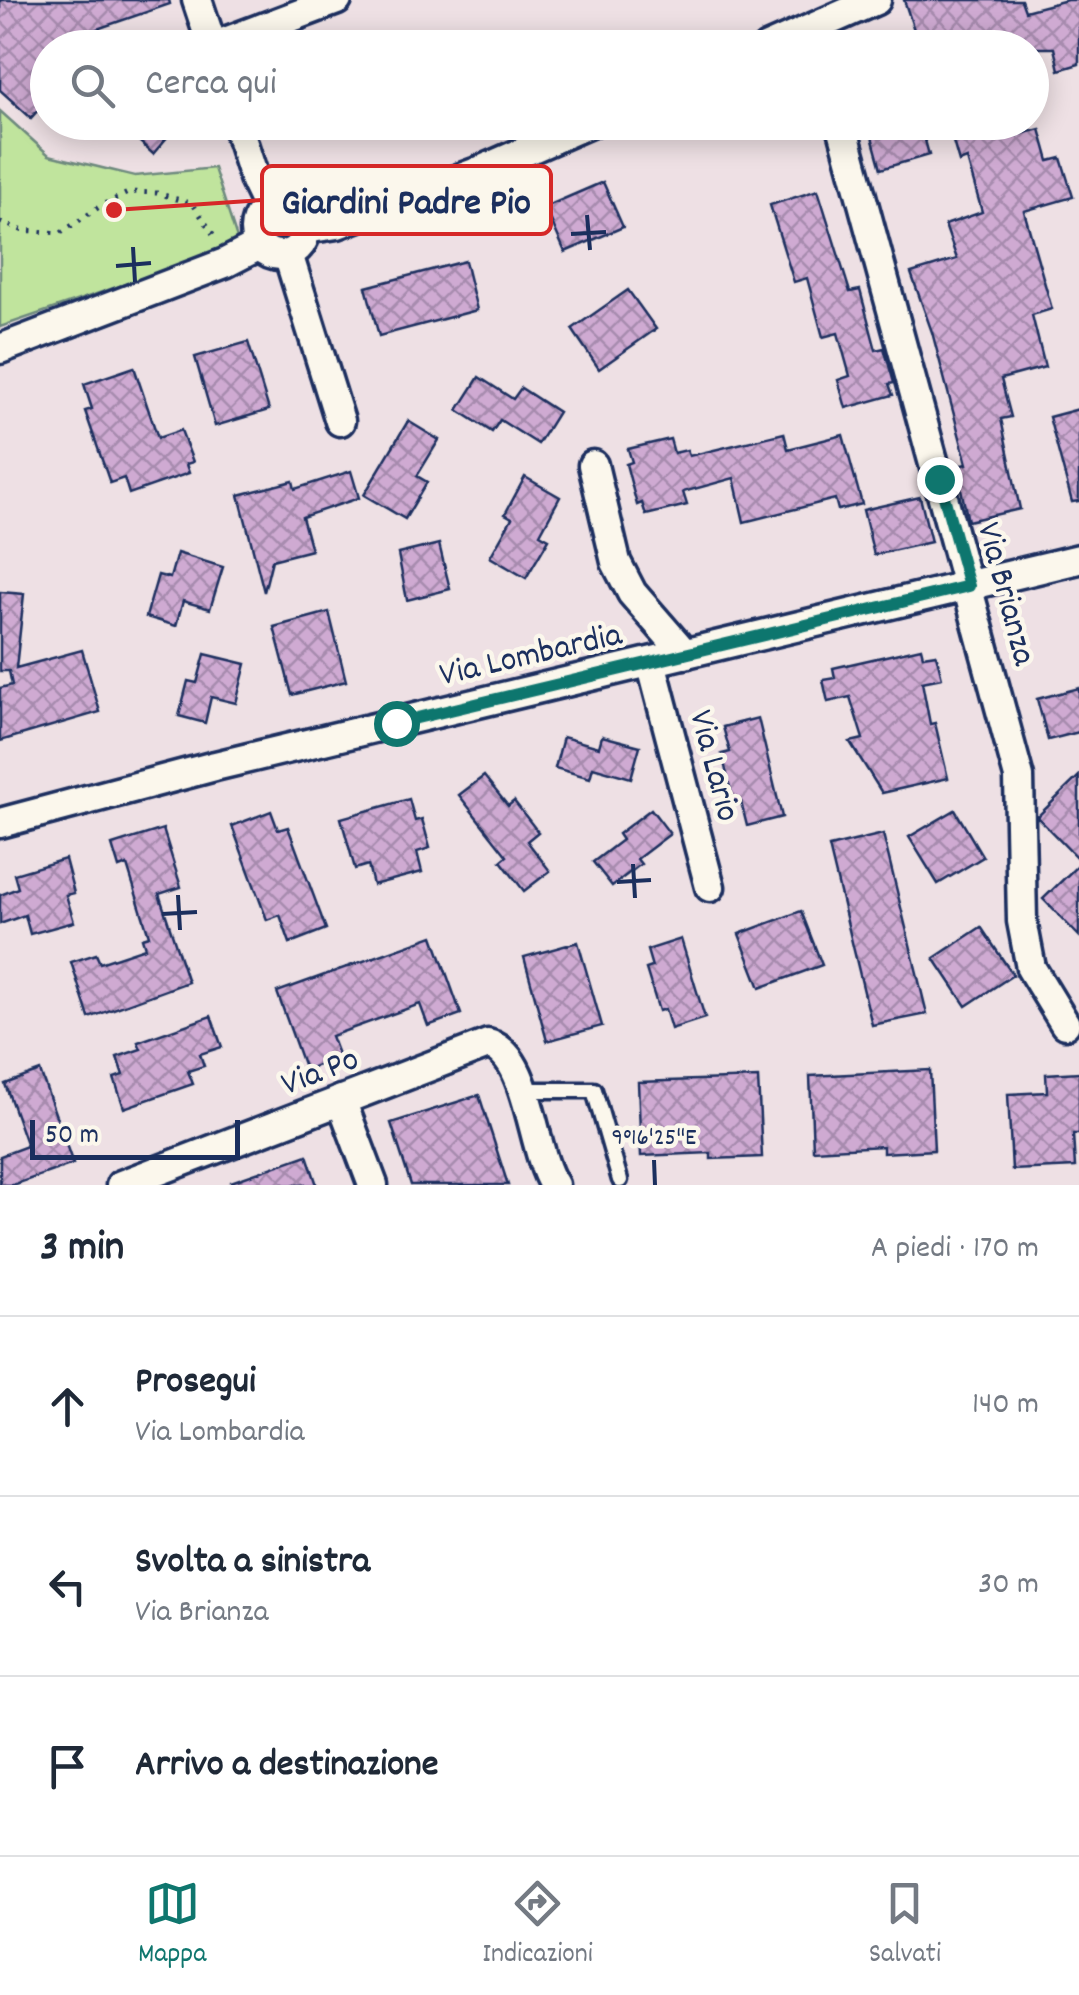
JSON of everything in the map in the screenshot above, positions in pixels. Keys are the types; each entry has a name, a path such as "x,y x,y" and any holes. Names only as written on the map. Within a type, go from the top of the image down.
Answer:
{"street":[{"path":"197,0 207,30"},
{"path":"257,30 337,0"},
{"path":"829,30 876,0"},
{"path":"241,140 254,181 268,208"},
{"path":"305,229 337,224 475,173 551,140"},
{"name":"Via Brianza","path":"846,140 1019,777 1022,921 1031,968 1065,1024"},
{"path":"284,205 299,213 305,229 301,244 288,254 272,254 260,244 255,229 268,208 284,205"},
{"path":"0,349 226,263 260,244"},
{"path":"288,254 340,421"},
{"path":"593,465 616,562 632,593 685,654"},
{"name":"Via Lombardia","path":"0,823 215,766 1079,559"},
{"name":"Via Lario","path":"650,662 710,886"},
{"name":"Via Po","path":"121,1185 488,1044 500,1047 508,1056 523,1090 541,1158 554,1185"},
{"path":"341,1100 374,1185"}],"lane":[{"path":"523,1090 594,1090 620,1180"}],"path":[{"path":"0,222 21,230 62,233 102,205 130,192 157,193 193,204 213,232 226,263"}],"green space":[{"path":"0,111 49,155 135,176 214,168 239,245 0,327"}],"building":[{"path":"0,0 169,0 170,4 94,30 30,30 30,117 0,90"},
{"path":"904,0 1021,0 1025,11 1079,0 1079,64 1059,70 1054,48 1049,48 1049,30 914,30"},
{"path":"138,140 165,140 153,154"},
{"path":"873,140 925,140 929,155 881,169"},
{"path":"953,140 1043,140 1049,161 1061,158 1073,197 1024,211 1052,309 1032,315 1045,367 1001,379 1011,417 1001,419 1020,509 968,521 956,466 967,464 932,332 911,273 957,259 945,225 982,212 967,159 959,162"},
{"path":"603,182 623,227 565,252 545,207"},
{"path":"818,190 850,292 860,290 876,350 884,348 894,383 889,384 893,395 846,408 838,380 850,376 838,333 823,337 807,278 794,282 770,205"},
{"path":"465,261 477,310 379,336 366,287"},
{"path":"628,290 656,329 599,369 572,329"},
{"path":"248,342 269,410 215,426 195,357"},
{"path":"134,367 158,438 181,430 193,462 186,464 189,473 129,494 124,478 110,483 85,411 92,409 84,384"},
{"path":"479,377 513,399 521,388 558,412 538,444 500,420 492,432 458,410"},
{"path":"1079,409 1079,501 1072,502 1049,417"},
{"path":"408,421 439,440 417,476 427,482 405,519 364,495"},
{"path":"784,433 788,449 843,435 862,504 838,510 835,499 744,522 734,478 683,492 687,505 646,515 642,503 637,505 626,464 632,462 628,449 670,439 674,453 687,450 689,456"},
{"path":"351,471 359,498 302,517 311,550 272,560 264,592 239,495 293,481 295,489"},
{"path":"525,477 560,497 540,534 549,539 526,578 490,557 512,518 505,514"},
{"path":"920,497 931,542 874,555 863,510"},
{"path":"439,544 450,589 407,600 398,554"},
{"path":"177,553 223,567 210,609 183,601 176,626 146,617 158,575 170,578"},
{"path":"0,592 24,594 16,668 82,650 100,712 0,741 0,688 12,685 9,671 0,671"},
{"path":"329,612 346,681 292,695 274,627"},
{"path":"921,648 923,656 936,654 942,678 922,682 930,724 935,723 948,778 882,793 850,742 863,739 850,697 828,702 823,680 835,678 833,668"},
{"path":"205,654 246,664 236,703 211,697 205,723 179,716 188,681 197,683"},
{"path":"1079,688 1079,732 1048,740 1037,699"},
{"path":"758,718 782,817 747,826 741,802 734,804 722,754 730,752 723,727"},
{"path":"602,736 640,746 631,778 593,767 590,778 555,768 563,737 599,747"},
{"path":"484,776 508,806 514,801 538,832 527,841 550,871 524,891 501,861 507,856 459,795"},
{"path":"1079,776 1079,860 1037,817"},
{"path":"409,799 415,821 422,819 430,848 417,852 422,872 373,885 368,865 355,869 341,818"},
{"path":"651,809 670,834 637,859 641,864 612,886 593,862 622,840 618,834"},
{"path":"955,810 983,857 938,884 909,837"},
{"path":"271,811 278,830 288,827 326,929 290,943 280,915 267,920 232,826"},
{"path":"163,829 181,887 159,894 188,982 89,1018 71,962 96,954 100,963 145,948 142,938 149,936 127,865 119,868 112,845"},
{"path":"883,834 927,1014 872,1025 829,847"},
{"path":"65,859 74,893 66,895 74,922 30,934 25,915 0,924 0,895 18,888 14,874"},
{"path":"1079,864 1079,936 1043,899"},
{"path":"801,911 822,965 760,988 739,934"},
{"path":"981,927 1013,975 966,1006 934,958"},
{"path":"433,936 461,1014 428,1026 420,1004 331,1036 339,1057 305,1070 277,992"},
{"path":"681,939 705,1018 671,1029 665,1009 659,1011 646,969 652,967 647,950"},
{"path":"578,942 602,1026 547,1041 524,957"},
{"path":"211,1016 222,1047 200,1054 204,1066 188,1071 193,1084 124,1108 114,1078 123,1075 117,1057 141,1049 138,1042"},
{"path":"930,1070 934,1150 883,1153 883,1146 813,1150 810,1076"},
{"path":"40,1071 73,1164 13,1185 0,1185 0,1156 27,1146 5,1084"},
{"path":"1079,1072 1079,1134 1073,1134 1075,1167 1012,1170 1008,1094 1047,1092 1046,1074"},
{"path":"758,1078 762,1157 711,1159 711,1153 641,1156 638,1082"},
{"path":"479,1095 508,1185 411,1185 391,1123"},
{"path":"307,1155 317,1185 231,1185 231,1182"}],"place":[{"name":"Giardini Padre Pio","path":"114,210"}],"route":[{"path":"396,723 969,586 939,479"}]}
